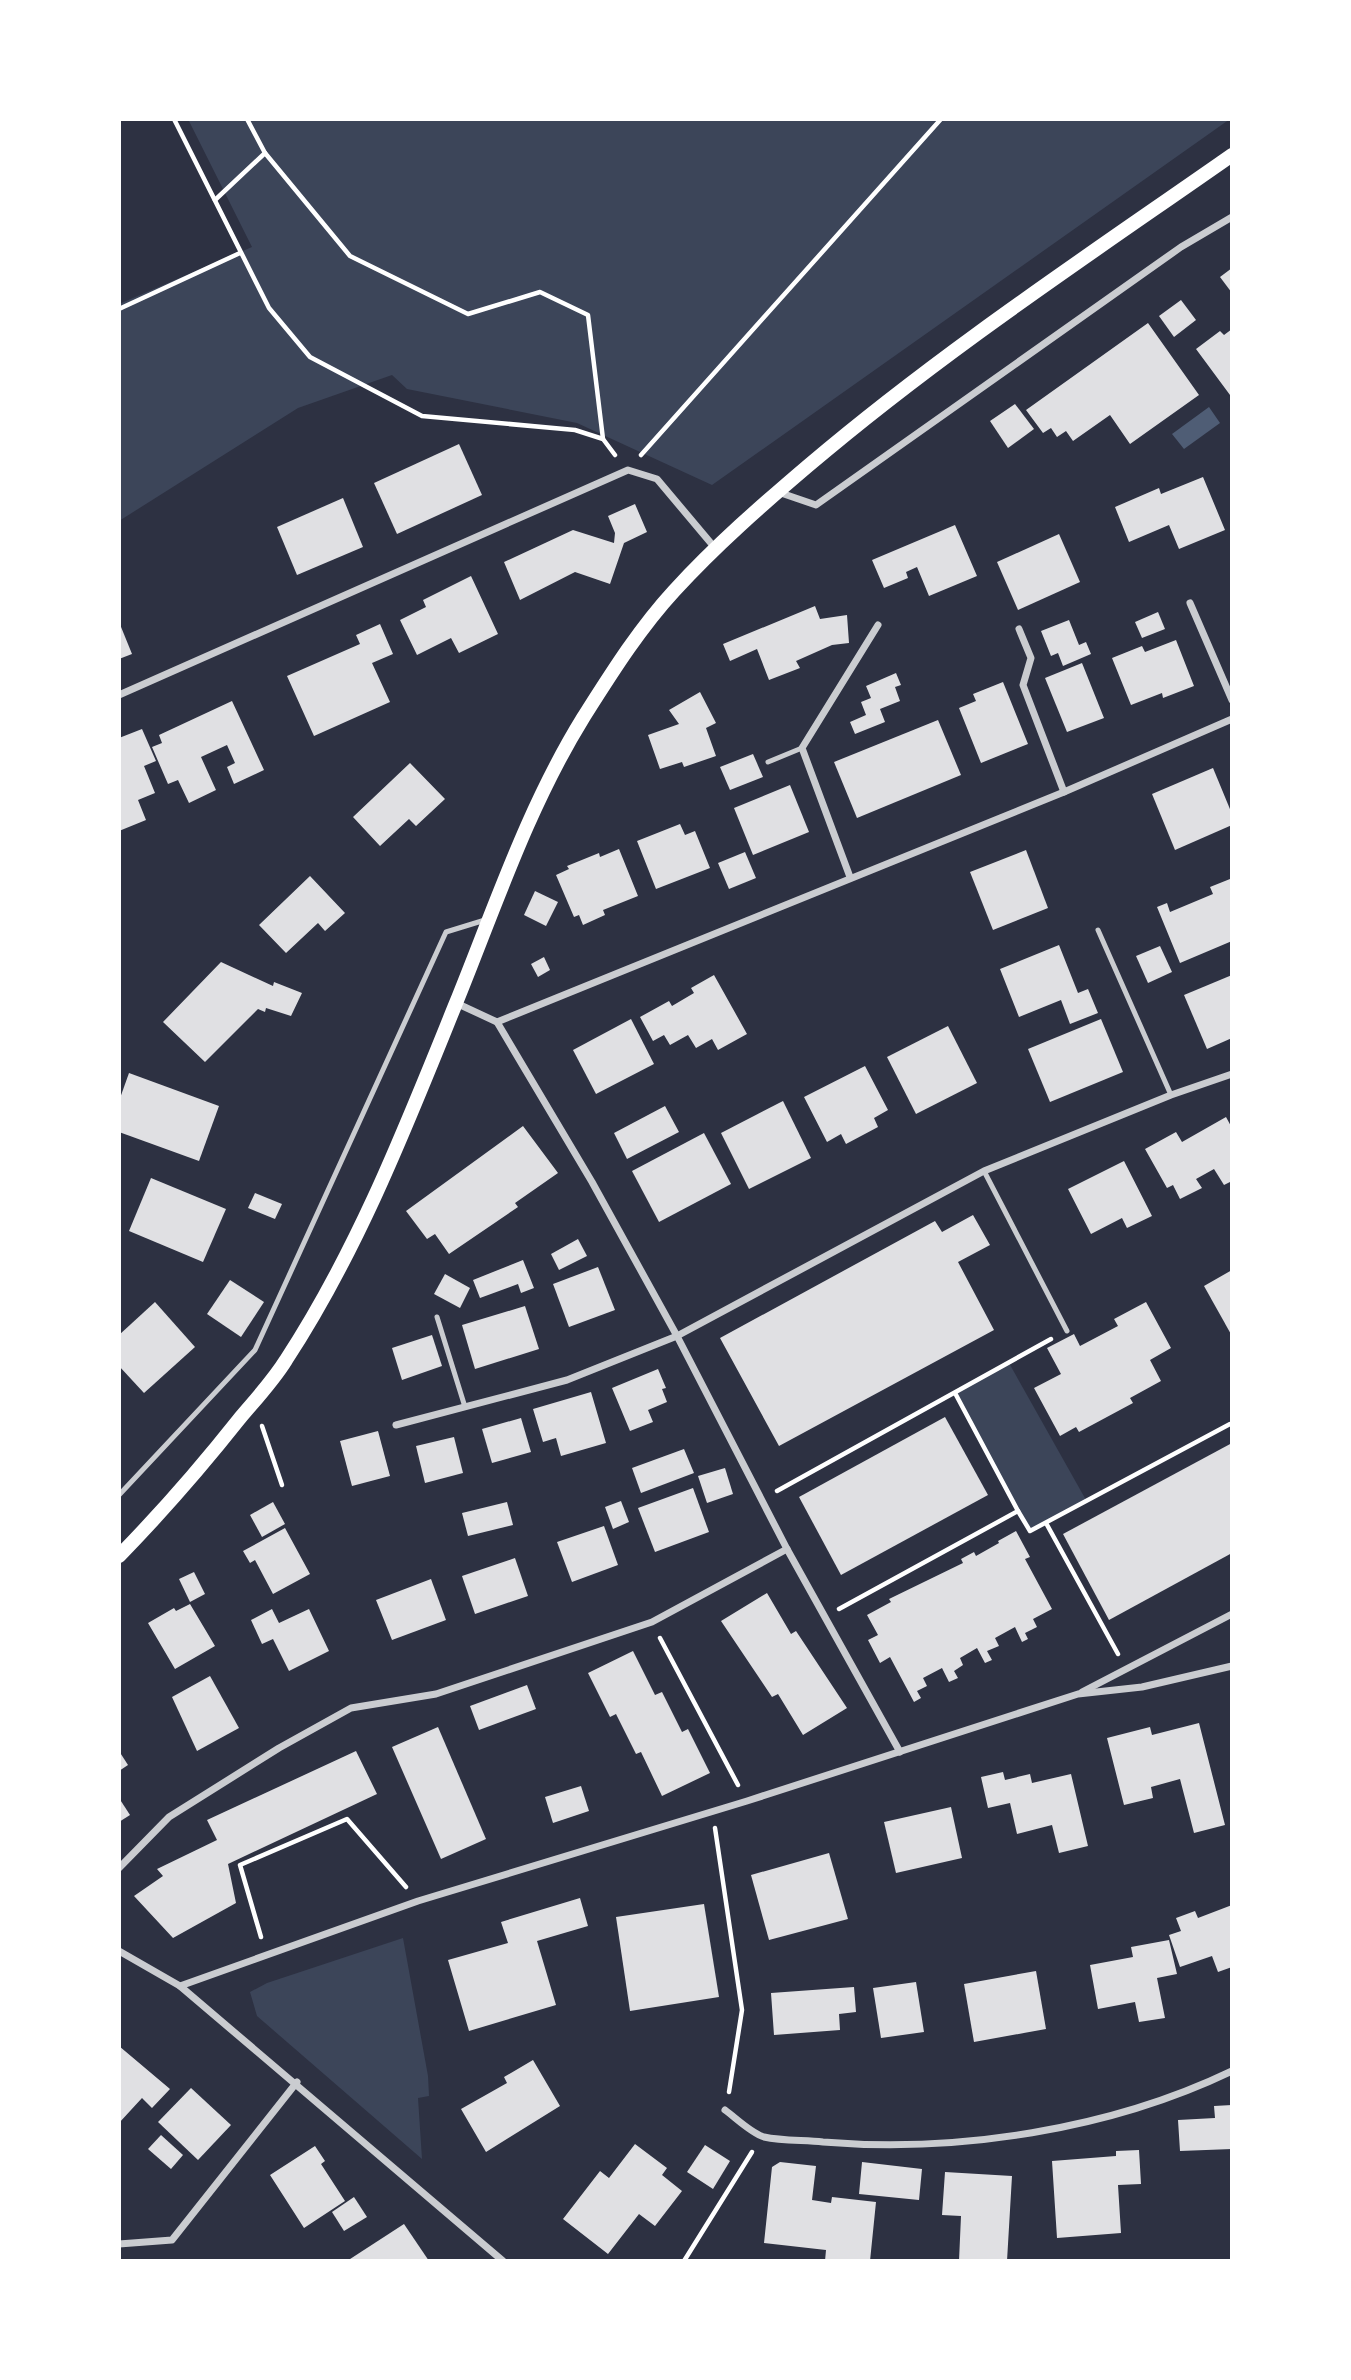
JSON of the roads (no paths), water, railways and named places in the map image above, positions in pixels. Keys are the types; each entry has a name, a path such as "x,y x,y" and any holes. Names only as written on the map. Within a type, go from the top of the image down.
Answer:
{"main road":[{"path":"119,1556 155,1519 284,1363 358,1230 456,1003 531,816 581,721 634,641 671,594 715,548 777,492 934,364 1232,155"}],"street":[{"path":"777,492 816,505 962,398 1181,247 1232,216"},
{"path":"119,695 628,470 657,479 715,548"},
{"path":"1190,603 1232,700"},
{"path":"850,877 802,748 878,625"},
{"path":"1019,629 1031,658 1023,685 1064,792"},
{"path":"497,1022 1064,792 1232,719"},
{"path":"456,1003 497,1022 592,1182 677,1336 787,1549 900,1752"},
{"path":"396,1425 567,1380 677,1336 984,1171 1171,1095 1232,1074"},
{"path":"119,1868 169,1817 279,1748 351,1708 436,1694 652,1622 787,1549"},
{"path":"180,1986 418,1900 747,1801 1078,1694 1232,1614"},
{"path":"1078,1694 1142,1687 1232,1666"},
{"path":"119,1951 180,1986 297,2082 503,2261"},
{"path":"725,2110 762,2137 865,2146 926,2146 1011,2137 1122,2112 1232,2071"},
{"path":"119,2244 172,2240 297,2082"}],"lane":[{"path":"768,762 802,748"},
{"path":"119,1495 255,1350 446,932 488,919"},
{"path":"1098,930 1171,1095"},
{"path":"984,1171 1067,1331"},
{"path":"437,1317 465,1408"}]}
